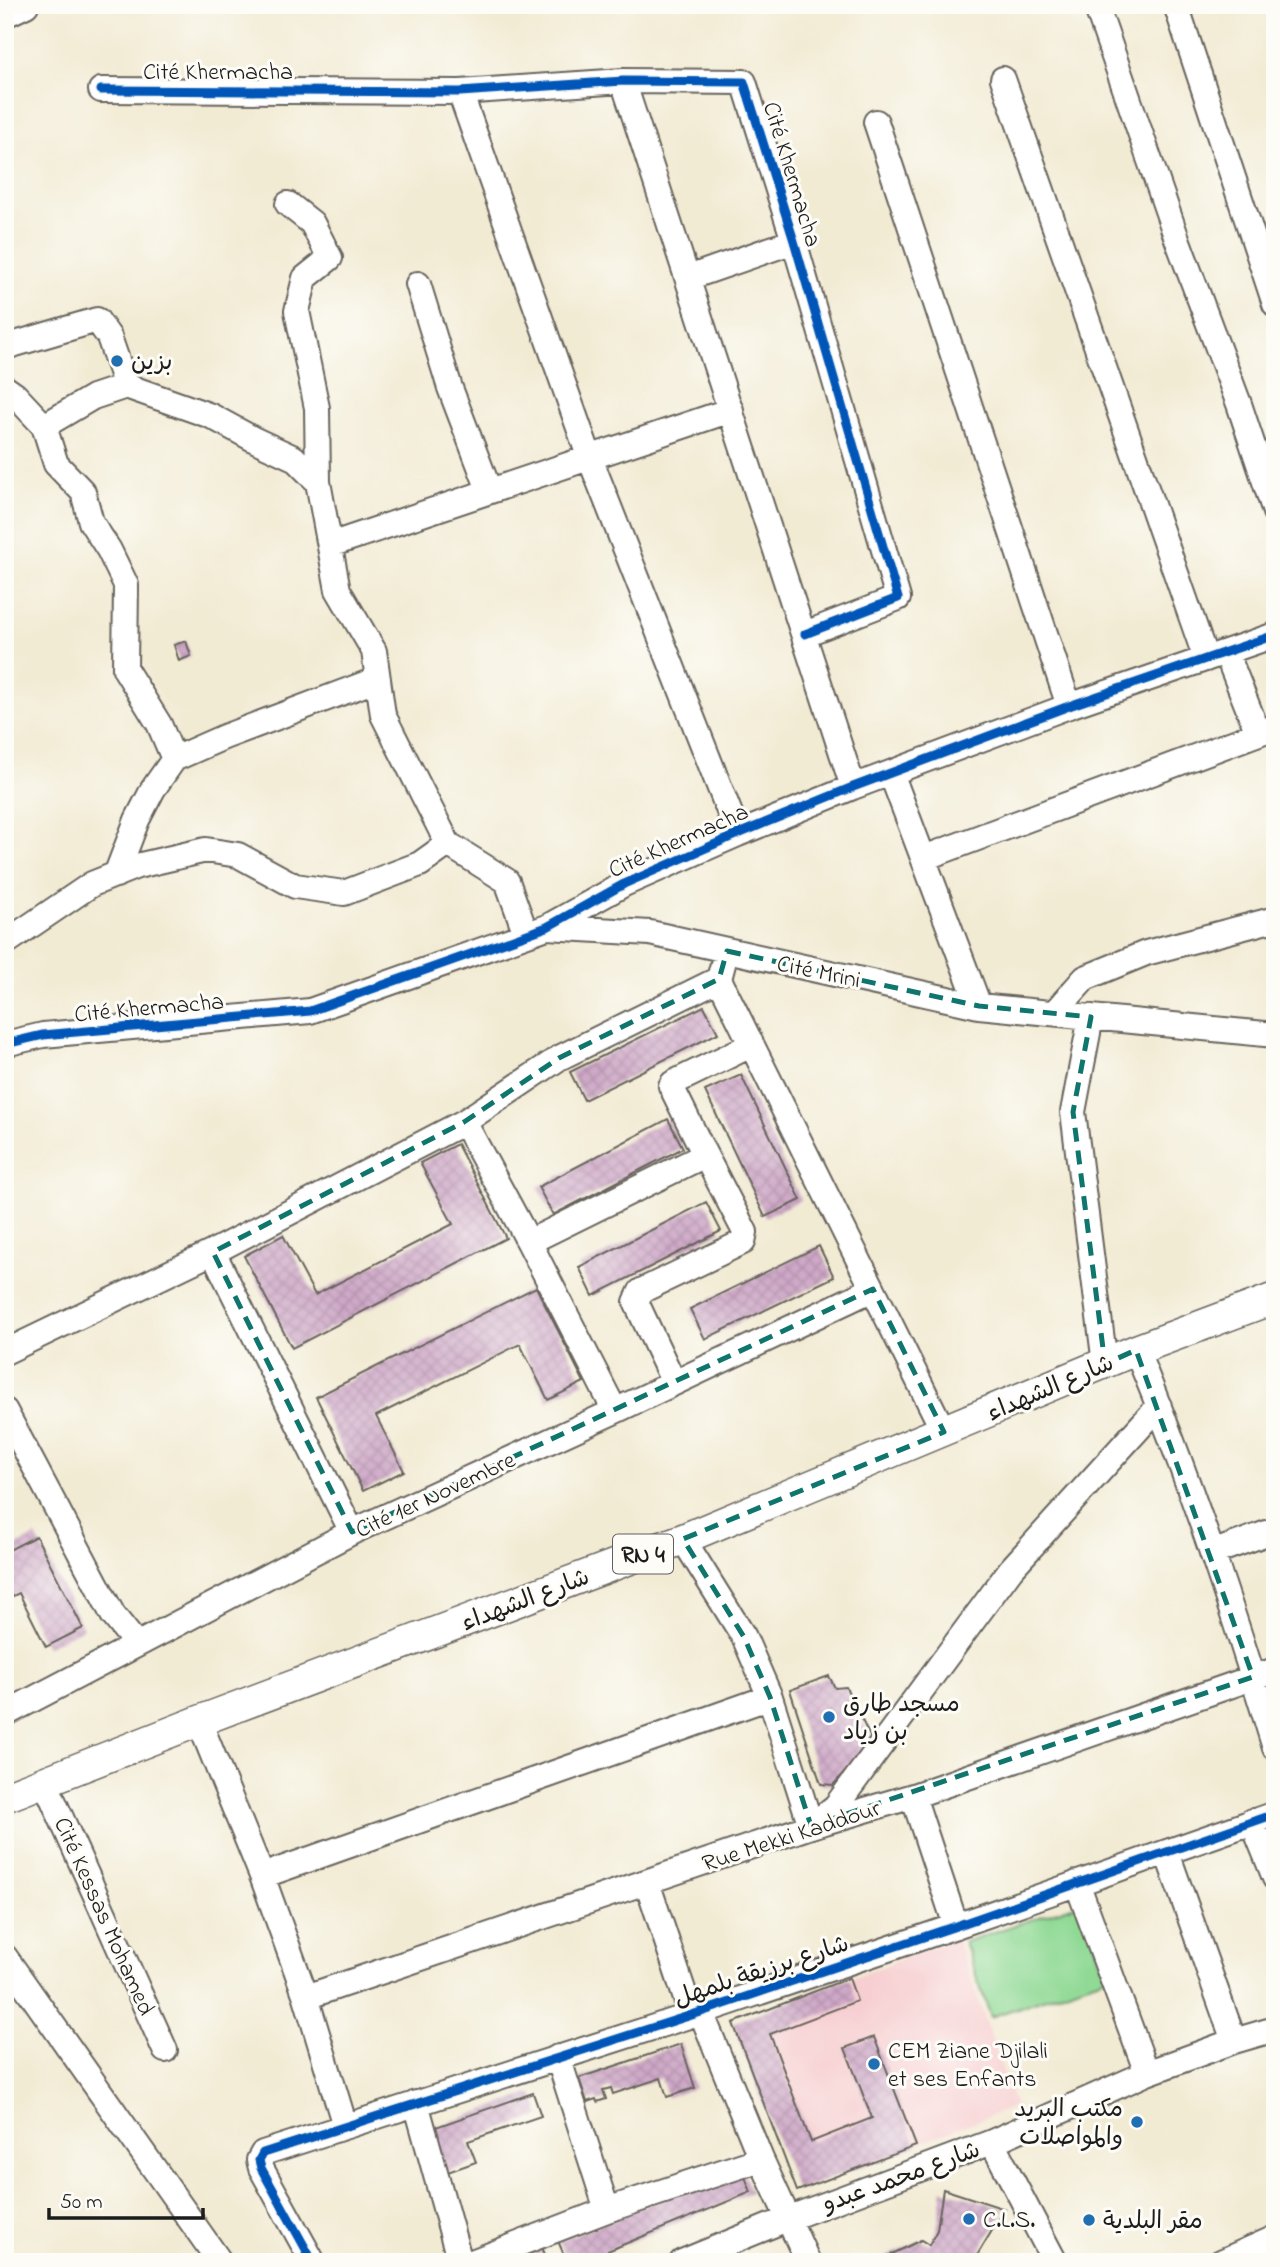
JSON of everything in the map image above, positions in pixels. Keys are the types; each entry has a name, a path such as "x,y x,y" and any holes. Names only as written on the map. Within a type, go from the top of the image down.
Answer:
{"main road":[{"name":"شارع الشهداء","path":"5,1797 683,1539 1136,1350 1275,1298"}],"street":[{"path":"5,15 26,5"},
{"path":"1096,5 1275,512"},
{"path":"1176,5 1275,304"},
{"path":"924,859 1266,730 1216,655 1003,79"},
{"path":"623,81 853,787"},
{"name":"Cité Khermacha","path":"101,90 460,92 623,81 744,82 794,241 898,598 805,634"},
{"name":"Cité Khermacha","path":"460,92 589,456 738,834"},
{"path":"876,122 1069,706"},
{"path":"288,204 312,223 330,258 305,278 297,312 317,408 318,482 338,590 374,651 383,715 448,844 508,881 537,931"},
{"path":"688,278 794,241"},
{"path":"418,284 450,388 489,490"},
{"path":"5,347 97,320 109,337 126,386"},
{"path":"44,426 93,397 126,386 211,416 294,458 318,482"},
{"path":"5,388 44,426 57,464 83,492 91,522 109,550 126,585 125,669 159,724 174,759"},
{"path":"330,545 731,410"},
{"name":"Cité Khermacha","path":"5,1044 43,1035 310,1011 537,931 624,884 853,787 1069,706 1275,635"},
{"path":"116,875 136,820 174,759 224,737 378,679"},
{"path":"891,773 979,1006"},
{"path":"5,943 92,884 136,866 206,850 238,855 295,886 344,893 420,864 448,844"},
{"path":"1054,1013 1085,978 1146,953 1275,919"},
{"name":"Cité Mrini","path":"537,931 650,933 979,1006 1275,1035"},
{"path":"727,951 719,979 944,1432"},
{"path":"5,1352 212,1252 464,1122 559,1058 719,979"},
{"path":"1091,1017 1073,1112 1105,1364"},
{"path":"674,1383 636,1302 638,1296 641,1291 743,1242 745,1232 671,1086 751,1045"},
{"path":"464,1122 615,1411"},
{"path":"529,1242 705,1155"},
{"path":"212,1252 352,1532"},
{"name":"Cité 1er Novembre","path":"5,1714 352,1532 873,1289"},
{"path":"1136,1350 1212,1553 1264,1674 1275,1748"},
{"path":"683,1539 744,1637 770,1697 811,1826 836,1806 1011,1569 1159,1406"},
{"path":"5,1411 113,1615 138,1645"},
{"path":"1212,1553 1275,1530"},
{"name":"Rue Mekki Kaddour","path":"306,1997 811,1826 913,1796 1264,1674"},
{"path":"262,1876 770,1697"},
{"path":"199,1721 262,1876 306,1997 345,2126"},
{"name":"Cité Kessas Mohamed","path":"45,1782 165,2050"},
{"path":"913,1796 956,1926"},
{"path":"1263,1817 1275,1878"},
{"name":"شارع برزيقة بلمهل","path":"313,2262 261,2168 260,2160 263,2154 956,1926 1263,1817"},
{"path":"1167,1853 1234,2041"},
{"path":"647,1882 696,2013 808,2262"},
{"path":"1077,1883 1147,2073"},
{"path":"5,1958 220,2262"},
{"name":"شارع محمد عبدو","path":"682,2262 787,2218 992,2142 1147,2073 1275,2029"},
{"path":"558,2057 607,2210"},
{"path":"416,2103 460,2262"},
{"path":"992,2142 1055,2262"},
{"path":"472,2262 607,2210 761,2159"},
{"path":"1221,2262 1275,2238"}],"highlighted area":[{"path":"727,951 979,1006 1091,1017 1073,1112 1105,1364 1136,1350 1253,1677 811,1826 770,1697 744,1637 683,1539 944,1432 873,1289 352,1532 213,1252 464,1122 559,1058 719,979"}],"shaded area":[{"name":"CEM Ziane Djilali et ses Enfants","path":"957,1938 1015,2106 797,2191 733,2023"}],"green space":[{"path":"1081,1903 1106,1977 991,2017 964,1942"}],"building":[{"path":"186,641 191,656 179,661 174,645"},
{"path":"704,1006 718,1033 584,1100 570,1072"},
{"path":"741,1075 801,1200 765,1217 705,1091"},
{"path":"668,1119 683,1148 553,1215 538,1187"},
{"path":"457,1144 506,1238 292,1348 244,1256 283,1235 315,1295 453,1224 420,1163"},
{"path":"706,1202 721,1231 593,1296 579,1267"},
{"path":"819,1246 834,1277 705,1339 690,1309"},
{"path":"536,1287 584,1382 548,1400 520,1344 376,1416 404,1471 363,1491 316,1397"},
{"path":"36,1536 83,1628 46,1647 19,1593 5,1600 5,1552"},
{"name":"مسجد طارق بن زياد","path":"829,1676 835,1688 846,1687 873,1743 833,1785 821,1784 790,1690"},
{"path":"849,1978 857,2001 770,2034 811,2142 872,2118 845,2048 874,2037 916,2146 797,2191 733,2023"},
{"path":"681,2044 695,2088 667,2097 661,2078 613,2094 611,2088 603,2090 606,2099 587,2102 579,2078"},
{"path":"533,2093 541,2116 468,2141 476,2162 445,2173 430,2129"},
{"path":"741,2167 751,2192 581,2262 567,2262 558,2241"},
{"name":"C.L.S.","path":"943,2189 1005,2209 973,2262 884,2262 886,2257 921,2240 929,2245 937,2230"},
{"path":"541,2245 548,2262 500,2262"}],"cycle path":[{"path":"101,90 460,92 623,81 744,82 794,241 898,598 805,634"},
{"path":"5,1044 43,1035 310,1011 547,927 624,884 853,787 1069,706 1275,635"},
{"path":"313,2262 261,2168 259,2160 263,2153 701,2012 1275,1814"}],"place":[{"name":"بزين","path":"117,361"},
{"name":"مسجد طارق بن زياد","path":"829,1717"},
{"name":"CEM Ziane Djilali et ses Enfants","path":"874,2064"},
{"name":"مكتب البريد والمواصلات","path":"1137,2122"},
{"name":"C.L.S.","path":"969,2219"},
{"name":"مقر البلدية","path":"1089,2220"}]}
